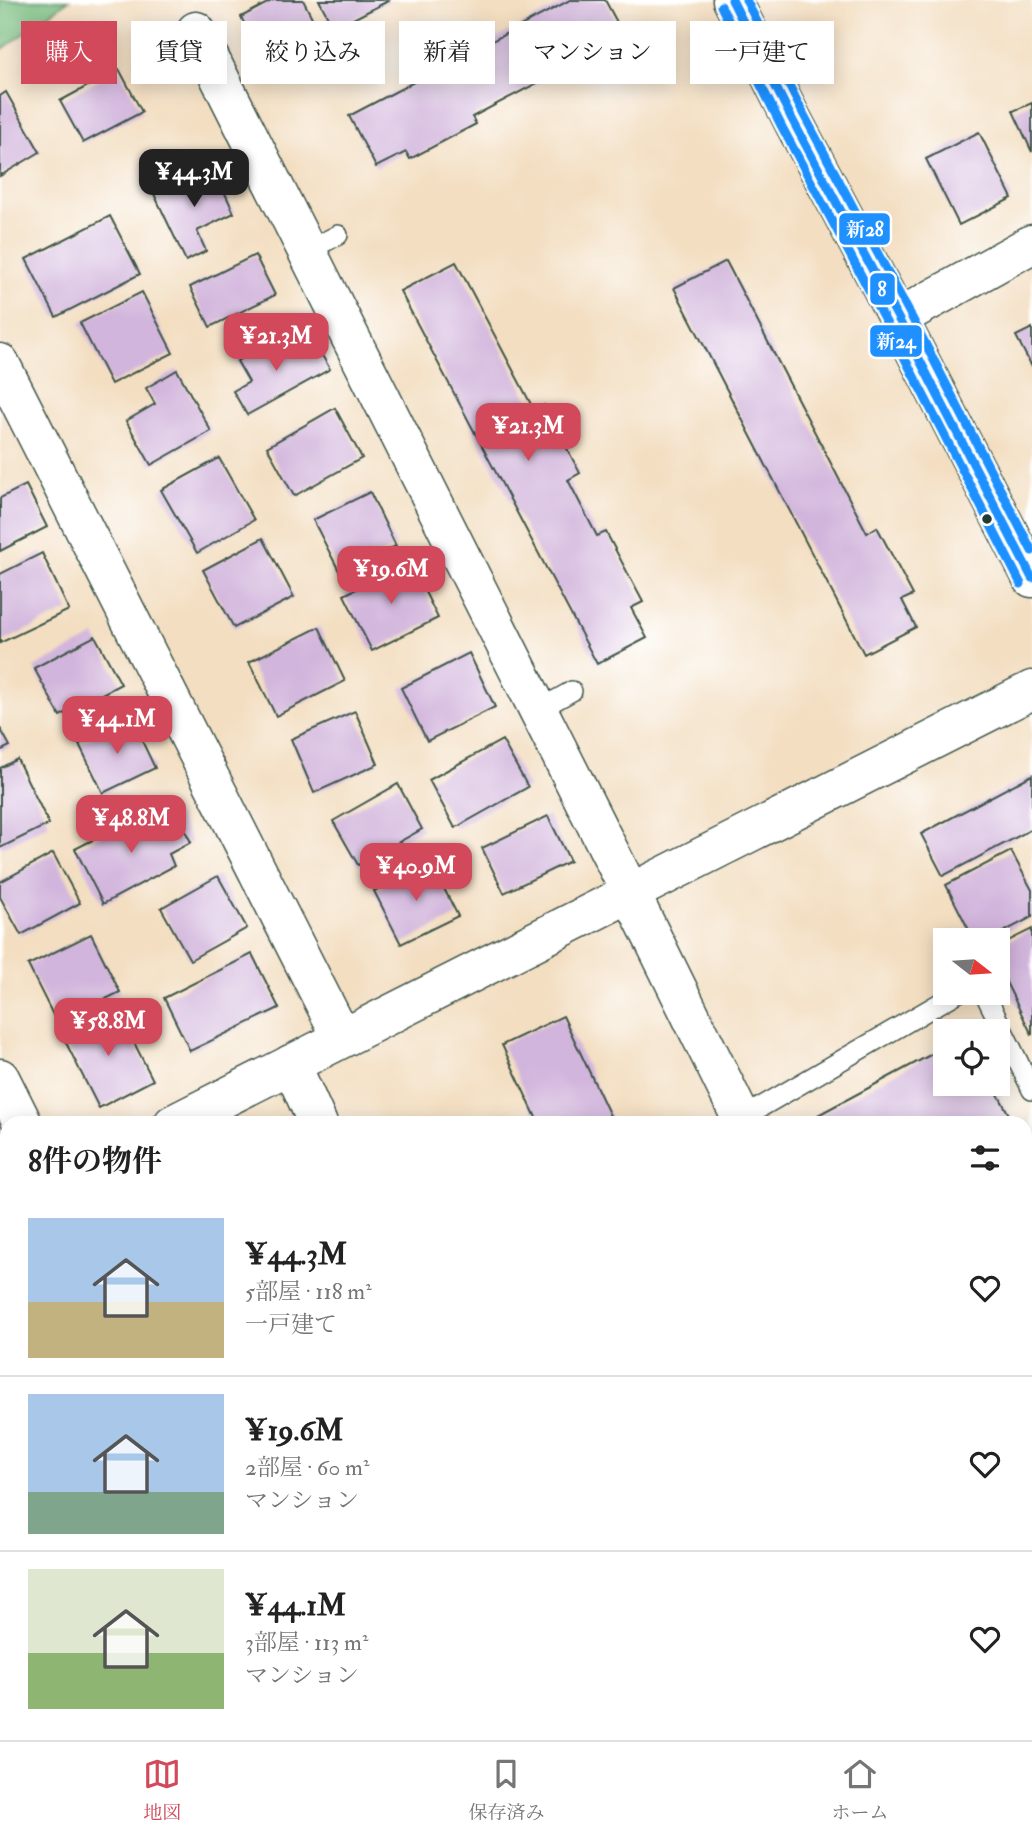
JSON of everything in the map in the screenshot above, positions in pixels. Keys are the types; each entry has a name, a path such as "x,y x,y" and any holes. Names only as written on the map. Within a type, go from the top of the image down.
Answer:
{"street":[{"path":"732,0 1032,578"},
{"path":"227,83 323,243 538,710 741,1116"},
{"path":"898,318 1032,244"},
{"path":"0,363 342,1038"},
{"path":"189,1116 1032,690"},
{"path":"290,1064 314,1116"},
{"path":"0,1078 19,1116"}],"lane":[{"path":"538,710 572,691"},
{"path":"751,1116 937,1005"},
{"path":"990,1005 1032,1090"}],"green space":[{"path":"0,0 69,0 41,21 21,21 21,35 0,51"}],"building":[{"path":"273,0 303,0 314,21 243,21 241,17"},
{"path":"319,0 390,0 349,21 330,21"},
{"path":"570,0 605,0 616,21 530,21"},
{"path":"509,32 509,84 535,84 472,117 476,124 410,159 406,152 376,167 349,116 410,84 495,84 495,39"},
{"path":"119,69 142,112 83,143 60,101 91,84 117,84"},
{"path":"6,92 40,152 0,176 0,96"},
{"path":"1032,103 1032,152 1013,111"},
{"path":"979,132 1012,198 959,225 926,159"},
{"path":"213,167 234,213 197,231 206,251 186,261 154,194"},
{"path":"110,216 140,274 56,317 26,259"},
{"path":"255,255 275,295 210,327 190,287"},
{"path":"726,261 867,533 877,527 913,595 902,600 916,627 864,654 674,288"},
{"path":"456,262 534,410 544,405 580,473 568,480 597,536 606,532 643,602 631,608 647,638 597,664 400,291"},
{"path":"142,292 173,353 111,384 80,323"},
{"path":"1032,328 1032,367 1016,336"},
{"path":"282,335 295,357 316,345 330,369 247,415 233,391 249,382 237,361"},
{"path":"177,370 211,431 151,465 126,421 155,404 146,388"},
{"path":"335,408 362,458 294,496 267,447"},
{"path":"219,458 254,520 197,553 161,490"},
{"path":"26,485 47,527 0,551 0,498"},
{"path":"370,492 396,546 340,573 313,520"},
{"path":"263,538 294,597 234,628 203,570"},
{"path":"42,553 69,610 0,643 0,574"},
{"path":"410,562 438,618 372,651 344,595"},
{"path":"319,627 345,681 276,716 249,662"},
{"path":"95,636 121,684 60,716 34,668"},
{"path":"469,653 495,707 427,741 401,688"},
{"path":"355,711 378,764 314,793 291,739"},
{"path":"131,718 155,768 103,793 79,744"},
{"path":"0,728 10,746 0,751"},
{"path":"502,740 528,787 455,828 429,780"},
{"path":"17,759 49,824 0,848 0,768"},
{"path":"1032,775 1032,829 943,876 921,834"},
{"path":"398,784 422,829 358,865 333,821"},
{"path":"147,812 155,827 177,815 191,842 169,854 174,866 103,904 75,849"},
{"path":"548,816 570,861 504,893 482,848"},
{"path":"1011,851 1032,890 1032,917 1010,928 968,928 946,885"},
{"path":"53,853 80,903 21,935 0,897 0,882"},
{"path":"430,861 458,916 401,944 374,891"},
{"path":"218,876 247,928 190,960 161,908"},
{"path":"1032,929 1032,1035 1010,990 1010,940"},
{"path":"91,934 120,992 57,1023 28,965"},
{"path":"252,954 279,1008 190,1051 164,998"},
{"path":"117,1009 153,1080 99,1108 63,1037"},
{"path":"563,1016 610,1116 535,1116 502,1045"},
{"path":"933,1053 933,1096 999,1096 1010,1116 819,1116"}],"transit line":[{"name":"8","path":"732,0 1032,578"},
{"name":"新28","path":"746,0 1032,551"},
{"name":"新24","path":"721,6 1021,584"}]}
